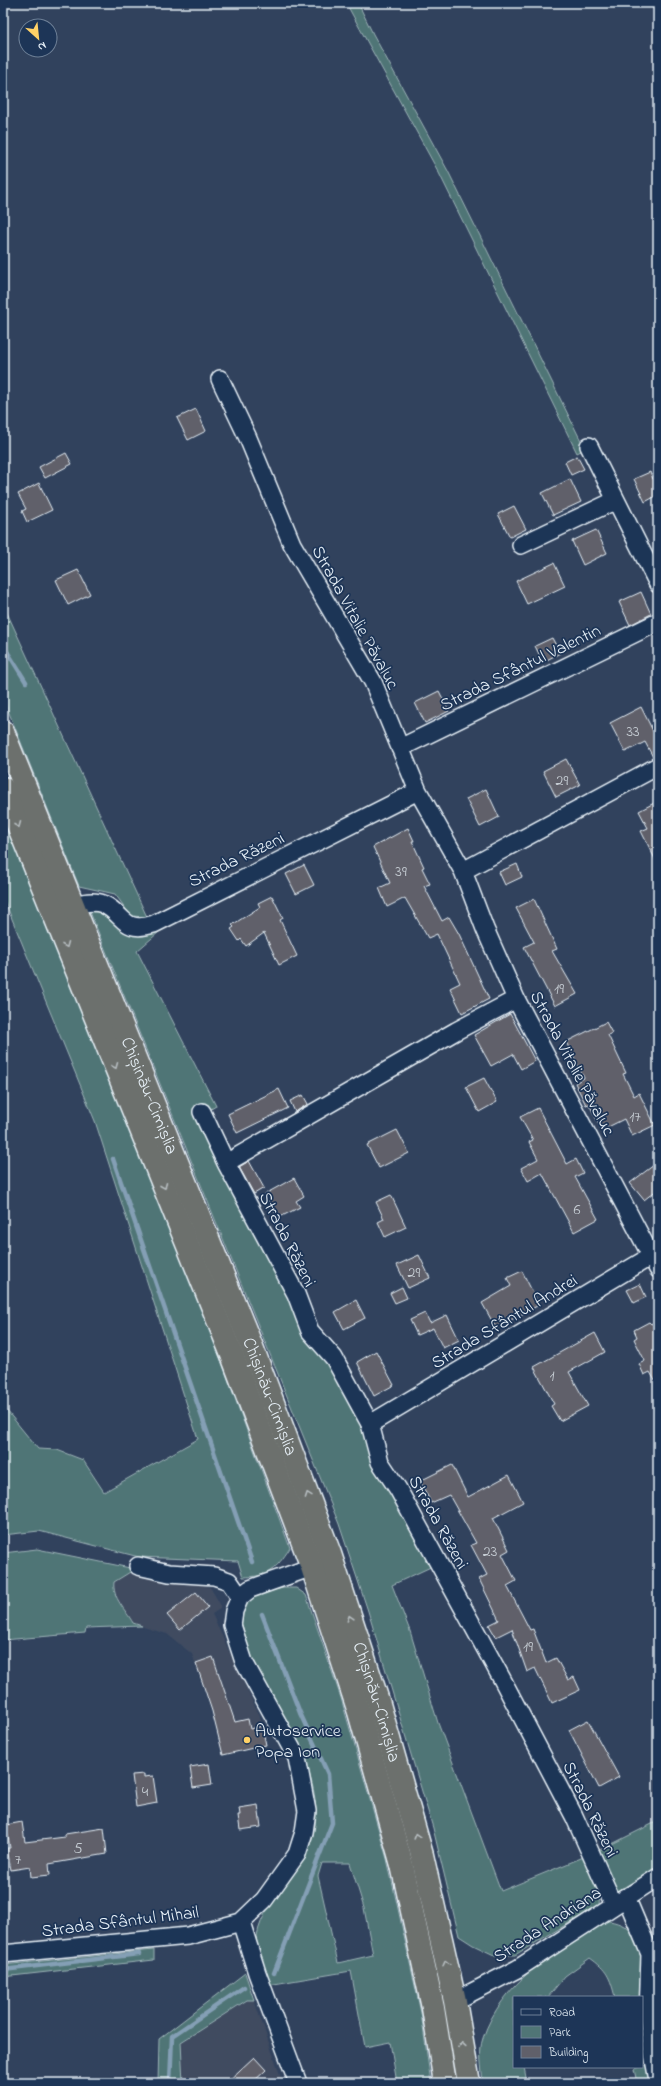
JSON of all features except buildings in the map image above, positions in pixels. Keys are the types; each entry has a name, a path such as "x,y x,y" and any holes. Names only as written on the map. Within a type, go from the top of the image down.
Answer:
{"highway":[{"name":"Chișinău-Cimișlia","path":"3,732 252,1347 330,1554 379,1704 422,1855 455,2001 469,2083"},
{"name":"Chișinău-Cimișlia","path":"3,788 232,1355 312,1567 359,1712 402,1865 433,2008 445,2083"}],"street":[{"name":"Strada Vitalie Păvaluc","path":"220,379 248,438 292,544 373,682 418,791 463,871 485,929 516,998 656,1259"},
{"path":"589,446 658,584"},
{"path":"521,546 616,500"},
{"name":"Strada Sfântul Valentin","path":"400,748 658,622"},
{"path":"463,871 658,766"},
{"name":"Strada Răzeni","path":"72,905 87,902 103,904 128,925 141,928 154,924 418,791"},
{"path":"226,1162 516,998"},
{"name":"Strada Răzeni","path":"202,1112 226,1162 296,1294 310,1331 334,1358 370,1424 380,1462 398,1489 650,1954 648,2016 658,2080"},
{"name":"Strada Sfântul Andrei","path":"370,1424 656,1259"},
{"path":"138,1566 169,1573 214,1576 229,1581 240,1597 260,1585 312,1567"},
{"name":"Strada Sfântul Mihail","path":"3,1954 188,1936 241,1922 264,1900 297,1854 304,1832 307,1811 297,1758 267,1708 244,1662 232,1625 234,1611 240,1597"},
{"name":"Strada Andriana","path":"455,2001 517,1969 658,1877"},
{"path":"241,1922 257,1973 298,2083"}],"shaded area":[{"path":"135,1569 210,1587 220,1604 220,1609 212,1614 264,1726 262,1726 266,1745 223,1755 212,1711 192,1654 167,1634 133,1624 121,1607 113,1588 114,1582"},
{"path":"247,2000 254,2000 283,2083 183,2083 181,2042"}],"green space":[{"path":"346,3 358,3 373,34 448,171 585,449 577,453 439,173"},
{"path":"3,604 147,917 131,916 115,894 79,886 3,698"},
{"path":"3,815 214,1341 290,1548 276,1566 266,1573 252,1577 243,1577 238,1561 139,1557 39,1531 3,1535 3,1406 38,1449 57,1450 83,1460 104,1492 198,1439 95,1121 3,897"},
{"path":"88,907 101,908 138,933 159,932 137,951 216,1106 198,1117 364,1426 369,1455 435,1565 392,1585 410,1631 438,1723 501,1891 586,1856 600,1890 599,1905 515,1955 494,1955 473,1945 459,1936 433,1828 368,1611 339,1524"},
{"path":"37,1549 135,1569 114,1582 114,1588 117,1599 133,1623 142,1626 86,1628 85,1633 3,1640 3,1553"},
{"path":"296,1588 306,1595 341,1698 387,1859 421,2013 431,2083 397,2083 390,2042 365,2047 351,1971 268,1985 257,1962 257,1937 261,1922 269,1907 306,1854 312,1839 316,1817 314,1795 309,1773 290,1729 254,1663 239,1615 246,1603 251,1599 277,1589","holes":["322,1863 350,1863 364,1908 373,1955 338,1963 318,1876"]},
{"path":"658,1821 658,1867 618,1891 611,1887 596,1852"},
{"path":"602,1920 617,1923 628,1929 640,1946 642,1970 641,1996 615,1996 607,1974 590,1958 565,1976 549,1996 513,1996 513,2068 524,2068 527,2083 483,2083 481,2049 483,2038 491,2018 516,1984 567,1943"},
{"path":"154,1950 154,1960 3,1977 3,1965"},
{"path":"245,1973 254,2000 247,2000 181,2042 183,2083 158,2083 159,2039"},
{"path":"646,2065 650,2083 637,2083 634,2069 643,2068 643,2066"}],"waterway":[{"path":"3,645 26,682"},
{"path":"113,1159 252,1562"},
{"path":"262,1614 300,1713 328,1774 332,1823 274,1973"},
{"path":"3,1970 139,1954"},
{"path":"170,2083 172,2036 244,1987"}],"place":[{"name":"Autoservice Popa Ion","path":"247,1740"}]}
